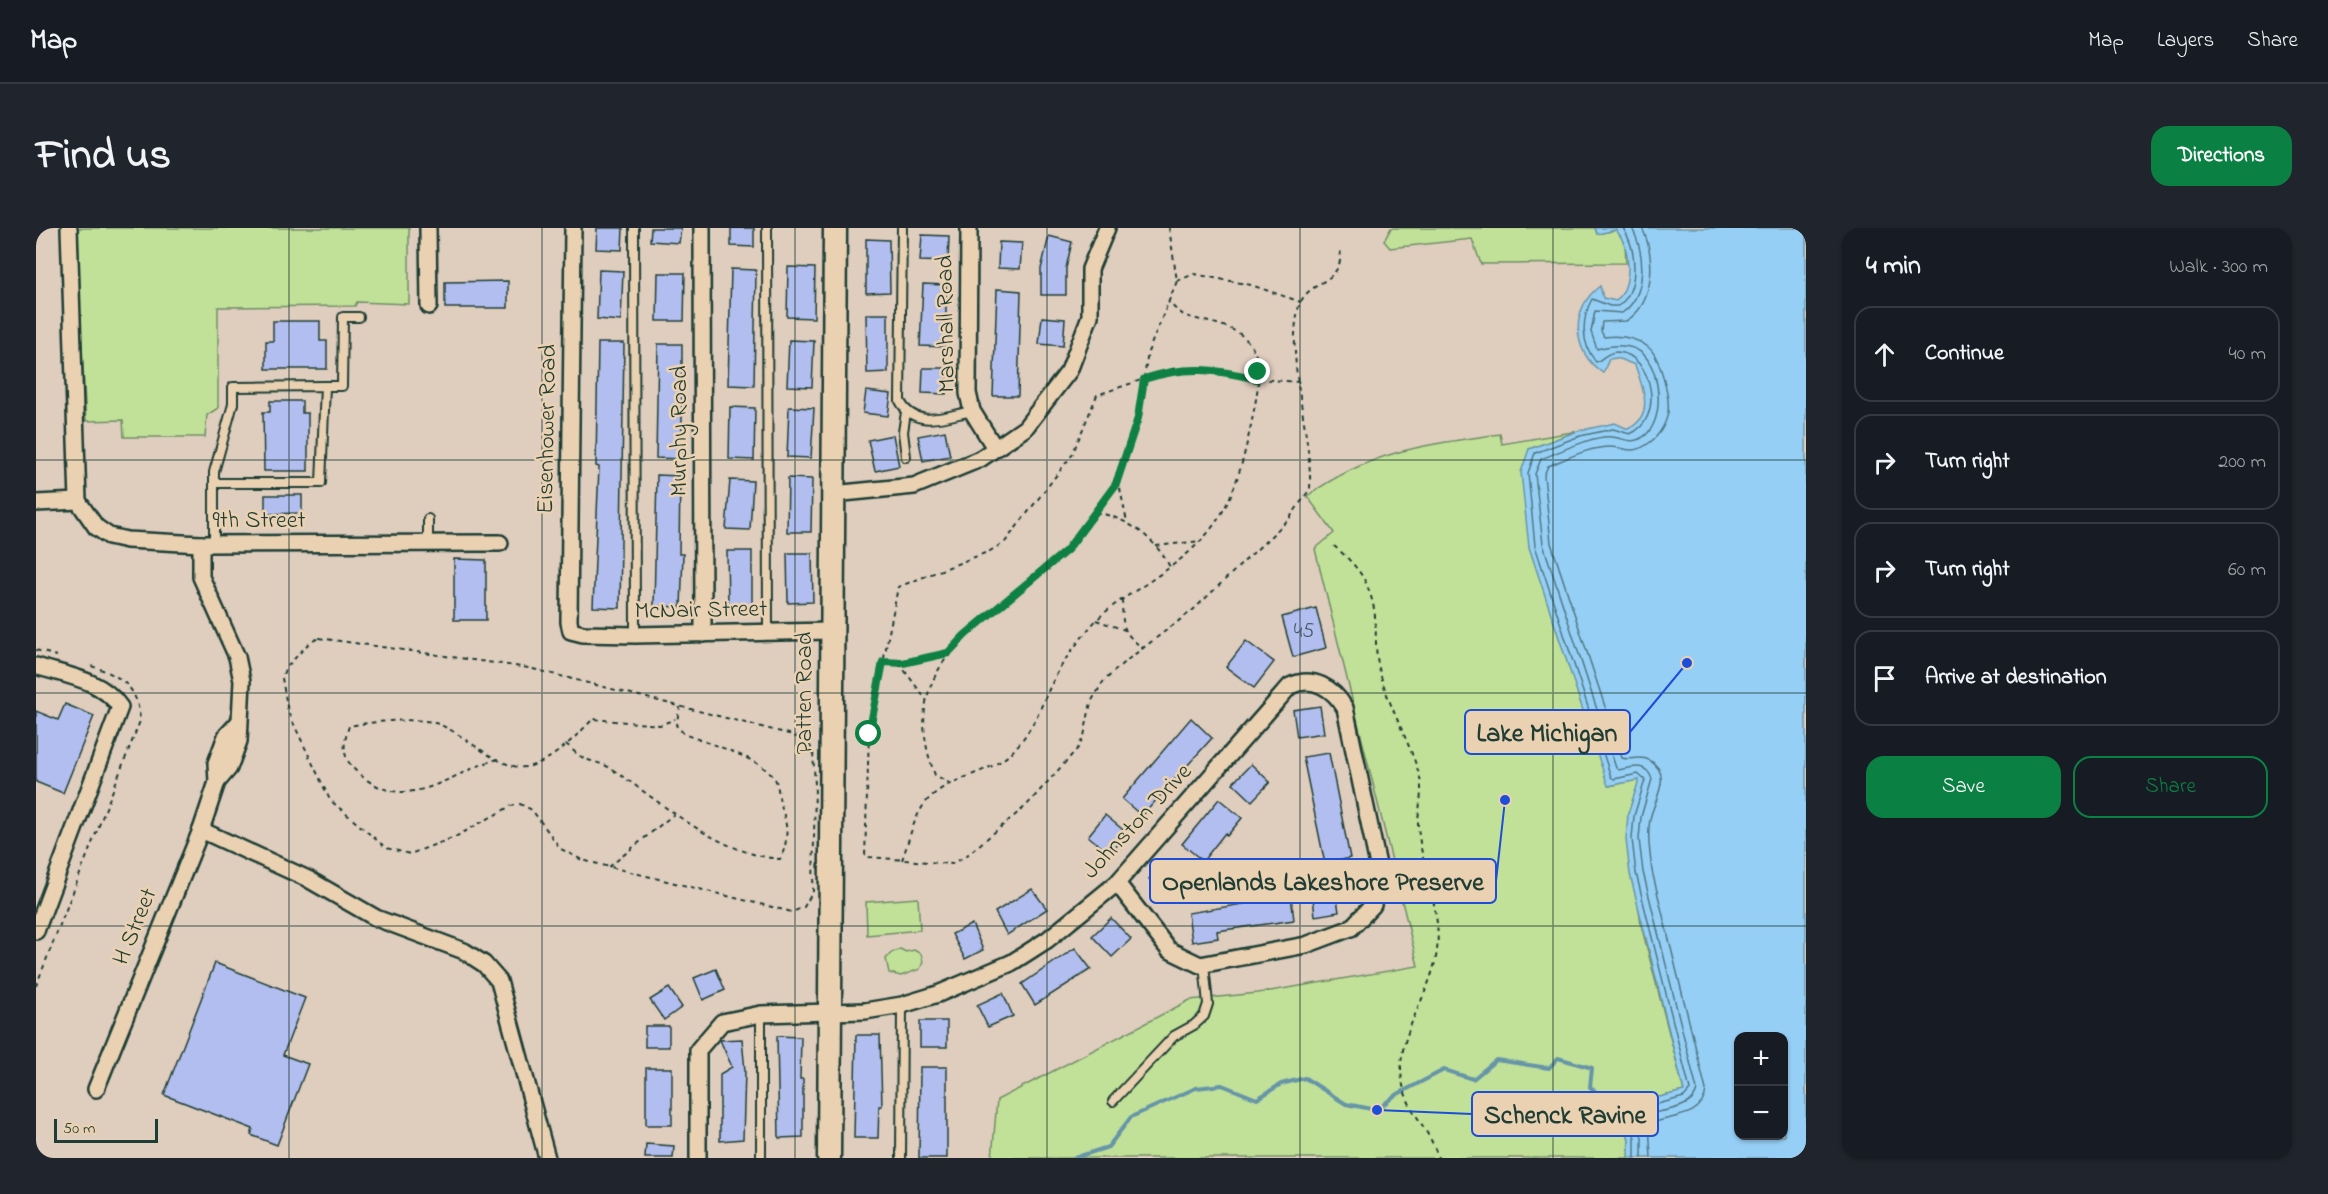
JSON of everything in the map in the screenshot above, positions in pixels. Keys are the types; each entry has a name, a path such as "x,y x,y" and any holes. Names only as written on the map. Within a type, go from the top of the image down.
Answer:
{"street":[{"path":"36,503 78,501 69,228"},
{"path":"428,228 429,306"},
{"name":"Eisenhower Road","path":"571,631 569,610 573,228"},
{"name":"Murphy Road","path":"702,228 703,634"},
{"name":"Patten Road","path":"829,1158 835,228"},
{"name":"Marshall Road","path":"969,228 968,393 972,411 995,448"},
{"path":"833,494 914,486 980,459 1025,428 1069,371 1090,316 1090,268 1107,228"},
{"name":"9th Street","path":"78,501 96,527 108,536 127,540 208,544 500,543"},
{"name":"H Street","path":"96,1089 201,830 217,782 216,763 226,736 239,722 242,681 237,657 201,577 208,544"},
{"name":"McNair Street","path":"571,631 583,634 635,635 832,631"},
{"path":"36,666 103,688 120,707 36,931"},
{"name":"Johnston Drive","path":"698,1158 698,1050 722,1022 761,1014 865,1011 902,1005 938,994 1011,963 1047,940 1117,883 1290,686 1309,681 1324,686 1332,691 1345,708 1378,865 1373,905 1351,928 1306,945 1204,964"},
{"path":"201,830 308,879 376,918 464,951 484,964 499,981 548,1158"},
{"path":"1117,883 1169,950 1200,965 1204,964"}],"lane":[{"path":"634,228 635,635"},
{"path":"767,228 768,633"},
{"path":"902,228 900,401 906,412 918,419 933,419 972,411"},
{"path":"208,544 214,472 233,404 233,387 342,386 343,317 359,317"},
{"path":"214,483 321,483 325,386"},
{"path":"906,412 903,432 906,457"},
{"path":"428,519 428,542"},
{"path":"1113,1101 1174,1036 1194,1025 1204,1016 1208,1004 1204,964"},
{"path":"901,1158 902,1005"},
{"path":"760,1158 761,1014"}],"path":[{"path":"951,784 935,775 930,762 924,732 924,708 948,653 965,635 1067,550 1118,479 1138,418 1149,352 1177,281 1169,228"},
{"path":"1300,382 1257,379 1222,371 1174,369 1098,395 1072,455 1005,542 990,551 898,587 869,734 865,856 951,864 966,856 1026,806 1078,748 1084,736 1091,702 1103,682 1193,610 1289,519 1310,489 1300,382 1294,334 1301,302 1307,290 1330,279 1341,255 1340,247"},
{"path":"1177,281 1194,274 1251,285 1301,302"},
{"path":"902,860 916,818 927,800 951,784 984,772 1010,754 1030,731 1058,670 1096,620 1170,568 1201,542 1227,506 1240,476 1257,379 1255,352 1243,337 1220,323 1186,316 1168,302"},
{"path":"1118,479 1127,522"},
{"path":"1096,512 1127,522 1156,546 1170,568"},
{"path":"1156,546 1201,542"},
{"path":"1334,546 1351,562 1368,586 1377,620 1378,663 1391,707 1413,754 1420,778 1418,823 1421,855 1437,923 1437,951 1425,994 1405,1044 1401,1068 1410,1110 1431,1139 1438,1158"},
{"path":"1122,600 1127,636 1143,648"},
{"path":"1096,620 1125,630"},
{"path":"319,638 529,668 789,734 808,742 813,752 815,785 813,891 804,907 792,912 609,867 582,860 561,849 532,810 520,804 511,806 455,837 410,854 386,848 330,800 288,712 282,678 285,669 309,643 319,638"},
{"path":"883,662 899,663 948,653"},
{"path":"899,663 927,701"},
{"path":"566,744 580,756 612,769 674,814 730,846 762,858 780,860 785,849 788,824 778,798 776,781 764,767 684,734 676,726 675,719 680,707"},
{"path":"498,759 414,793 390,791 366,780 348,764 343,750 349,726 363,723 430,721 455,730 509,765 530,767 551,757 594,719 660,724 675,719"},
{"path":"609,867 674,814"}],"green space":[{"path":"75,228 409,228 409,304 357,302 355,306 218,307 218,408 207,415 205,437 124,437 123,420 86,421"},
{"path":"1391,228 1595,228 1597,234 1617,230 1625,243 1626,263 1481,264 1472,239 1390,248 1384,241"},
{"path":"1578,431 1529,449 1609,786 1640,779 1628,814 1641,925 1684,1091 1619,1107 1629,1139 1628,1158 992,1158 997,1100 1190,1000 1258,993 1418,966 1315,549 1334,533 1307,496 1354,468 1423,446 1500,434 1502,444"},
{"path":"918,898 920,930 867,935 866,902"},
{"path":"900,949 906,952 914,950 921,954 923,962 920,969 901,976 889,973 886,959 891,953"}],"water":[{"path":"1595,228 1806,228 1806,1158 1629,1158 1629,1139 1619,1107 1684,1091 1630,874 1626,839 1628,814 1639,780 1608,786 1529,547 1521,472 1529,449 1578,431 1615,423 1628,429 1642,417 1645,401 1635,365 1617,358 1609,359 1603,373 1585,354 1578,330 1583,306 1590,295 1600,286 1603,298 1616,301 1625,286 1627,256 1625,246 1616,230 1597,234"}],"building":[{"path":"597,228 623,228 622,250 596,249"},
{"path":"651,228 681,228 679,243 650,241"},
{"path":"731,228 754,228 754,247 731,246"},
{"path":"922,235 949,236 948,262 920,261"},
{"path":"1049,236 1072,242 1066,268 1066,295 1041,295 1041,269"},
{"path":"866,239 889,240 890,292 866,293"},
{"path":"999,242 1022,243 1020,269 998,268"},
{"path":"788,267 815,268 814,318 787,317"},
{"path":"731,269 756,270 754,386 728,385"},
{"path":"599,270 623,271 621,321 597,319"},
{"path":"658,273 685,273 684,321 657,321"},
{"path":"508,281 508,308 445,308 445,282"},
{"path":"923,284 946,285 946,347 920,346"},
{"path":"997,289 1021,291 1018,396 993,396"},
{"path":"866,314 888,314 888,372 867,373"},
{"path":"1042,317 1065,319 1063,346 1039,344"},
{"path":"273,321 320,321 320,341 327,341 327,369 266,369 266,341 273,341"},
{"path":"789,340 814,341 812,387 787,386"},
{"path":"598,343 624,343 620,608 593,607 599,467 596,466"},
{"path":"658,344 682,344 682,459 656,458"},
{"path":"923,368 947,368 946,394 922,393"},
{"path":"866,391 891,394 888,416 863,413"},
{"path":"270,401 302,401 302,413 308,413 308,471 264,471 263,412 270,412"},
{"path":"730,407 755,408 754,460 729,459"},
{"path":"789,407 814,408 811,458 787,457"},
{"path":"945,431 950,456 923,461 918,436"},
{"path":"893,435 899,466 875,471 868,440"},
{"path":"657,475 680,476 679,554 683,554 681,607 654,606"},
{"path":"788,478 812,479 811,532 787,532"},
{"path":"730,480 753,481 750,530 726,529"},
{"path":"265,495 302,495 302,513 265,514"},
{"path":"727,551 752,551 752,606 728,606"},
{"path":"787,553 812,553 813,602 788,603"},
{"path":"454,559 486,560 486,620 454,620"},
{"path":"1316,608 1326,648 1293,657 1282,617"},
{"path":"1246,641 1274,662 1254,688 1226,667"},
{"path":"65,704 94,716 63,793 36,782 36,711 58,720"},
{"path":"1320,706 1324,733 1297,737 1293,710"},
{"path":"1191,718 1212,738 1142,816 1122,799"},
{"path":"1329,753 1350,858 1325,864 1303,757"},
{"path":"1251,764 1270,782 1252,801 1233,783"},
{"path":"1219,799 1242,818 1227,836 1225,833 1203,861 1182,844"},
{"path":"1105,815 1127,833 1110,854 1088,836"},
{"path":"1164,861 1184,878 1169,896 1149,879"},
{"path":"1335,886 1339,912 1315,916 1312,889"},
{"path":"1032,889 1047,909 1007,935 995,912"},
{"path":"1291,896 1294,920 1217,931 1218,938 1192,942 1188,913"},
{"path":"1111,918 1131,939 1112,957 1092,936"},
{"path":"972,924 983,950 965,959 952,934"},
{"path":"1075,948 1091,969 1035,1005 1022,984"},
{"path":"215,963 305,998 283,1055 308,1064 277,1145 251,1135 253,1129 164,1095"},
{"path":"716,969 725,990 703,1000 694,978"},
{"path":"669,988 682,1007 664,1020 650,1000"},
{"path":"1003,993 1013,1016 988,1027 977,1005"},
{"path":"920,1021 947,1021 947,1047 920,1047"},
{"path":"645,1026 669,1026 669,1047 645,1047"},
{"path":"856,1035 880,1035 882,1106 879,1106 878,1138 854,1138"},
{"path":"777,1036 801,1037 800,1079 803,1079 803,1137 779,1138"},
{"path":"742,1039 745,1071 743,1139 720,1141 720,1074 732,1067 720,1040"},
{"path":"920,1067 947,1067 947,1158 919,1158"},
{"path":"646,1068 672,1068 672,1125 646,1125"},
{"path":"646,1144 674,1146 673,1158 645,1158"}],"waterway":[{"path":"1074,1158 1108,1147 1131,1117 1196,1088 1222,1085 1257,1099 1281,1084 1305,1078 1346,1104 1377,1110 1394,1096 1444,1070 1473,1079 1496,1060 1549,1068 1558,1058 1592,1068 1590,1087 1602,1097 1593,1113 1608,1127 1626,1130"}],"place":[{"name":"Lake Michigan","path":"1687,663"},
{"name":"Openlands Lakeshore Preserve","path":"1505,800"},
{"name":"Schenck Ravine","path":"1377,1110"}],"route":[{"path":"869,734 883,662 903,663 948,653 965,635 1067,550 1086,526 1116,484 1138,418 1144,379 1174,369 1222,371 1257,379 1258,372"}]}
